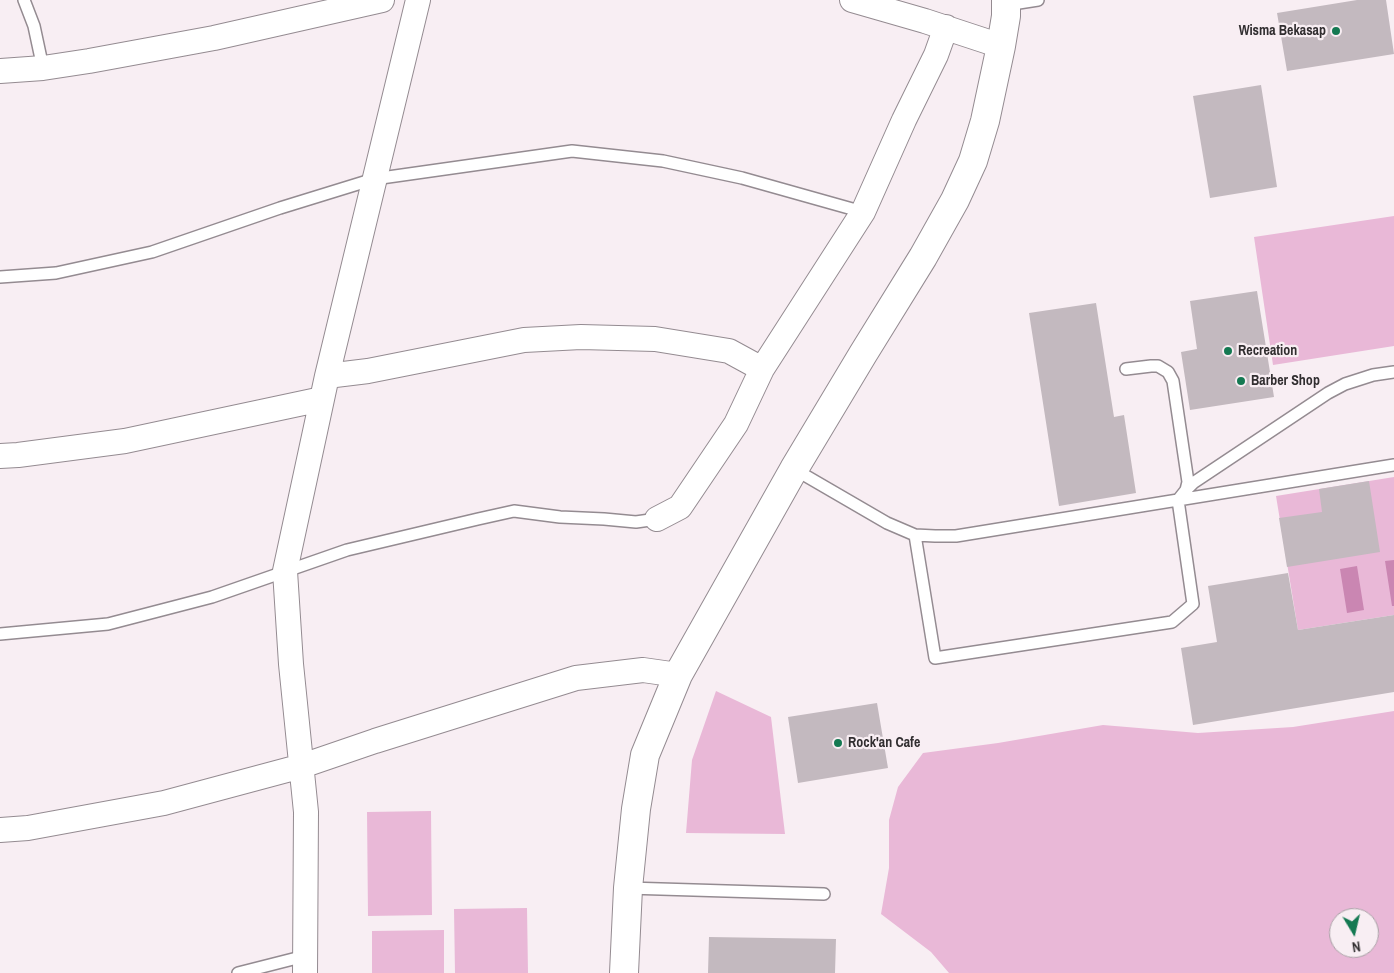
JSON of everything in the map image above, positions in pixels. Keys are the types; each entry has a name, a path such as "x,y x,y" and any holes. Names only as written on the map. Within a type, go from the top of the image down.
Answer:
{"street":[{"path":"0,71 89,62 214,38 382,0"},
{"path":"305,964 306,812 291,664 285,571 324,388 418,0"},
{"path":"852,0 1001,46"},
{"path":"624,973 628,888 636,809 645,755 678,675 794,469 924,257 956,200 974,161 986,121 1001,46 1006,3"},
{"path":"657,519 680,506 736,424 762,369 863,212 904,120 936,55 946,28"},
{"path":"0,456 125,441 324,388 368,371 524,340 581,336 654,339 729,351 762,369"},
{"path":"0,830 28,828 164,803 302,766 576,678 643,670 678,675"}],"lane":[{"path":"24,0 34,26 43,68"},
{"path":"1006,3 1038,0"},
{"path":"0,277 56,273 152,252 280,208 374,179 572,152 672,163 742,178 863,212"},
{"path":"1126,369 1158,366 1168,372 1172,381 1188,482 1186,490"},
{"path":"915,534 935,658 1172,622 1193,604 1178,500 1186,490 1193,483 1345,384 1373,375 1394,372"},
{"path":"794,469 887,524 915,534 956,536 1394,465"},
{"path":"0,634 108,624 212,598 348,550 514,512 636,522 657,519"},
{"path":"628,888 824,894"},
{"path":"238,973 305,964"}],"shaded area":[{"path":"1394,216 1394,346 1273,365 1254,237"},
{"path":"1394,477 1394,615 1298,630 1276,496"},
{"path":"1394,560 1394,606 1392,606 1385,561"},
{"path":"1357,566 1364,610 1347,613 1340,569"},
{"path":"716,691 771,717 785,834 686,833 692,760"},
{"path":"1394,711 1394,973 949,973 931,952 881,914 889,868 889,820 898,787 923,753 998,743 1103,725 1198,733 1293,727"},
{"path":"431,811 432,915 368,916 367,812"},
{"path":"527,908 528,973 455,973 454,909"},
{"path":"444,930 444,973 372,973 372,931"}],"building":[{"name":"Wisma Bekasap","path":"1357,0 1386,0 1394,54 1287,71 1277,13"},
{"path":"1261,85 1277,187 1210,198 1193,96"},
{"name":"Recreation","path":"1257,291 1274,397 1190,410 1181,352 1197,349 1190,301"},
{"path":"1096,303 1114,417 1124,415 1136,493 1059,506 1029,313"},
{"path":"1369,481 1380,552 1287,567 1279,518 1322,512 1319,489"},
{"path":"1288,573 1298,630 1394,615 1394,692 1193,725 1181,648 1217,642 1208,586"},
{"name":"Rock'an Cafe","path":"877,703 888,768 798,783 788,717"},
{"path":"709,937 836,939 835,973 708,973"}],"place":[{"name":"Wisma Bekasap","path":"1336,31"},
{"name":"Recreation","path":"1228,351"},
{"name":"Barber Shop","path":"1241,381"},
{"name":"Rock'an Cafe","path":"838,743"}]}
